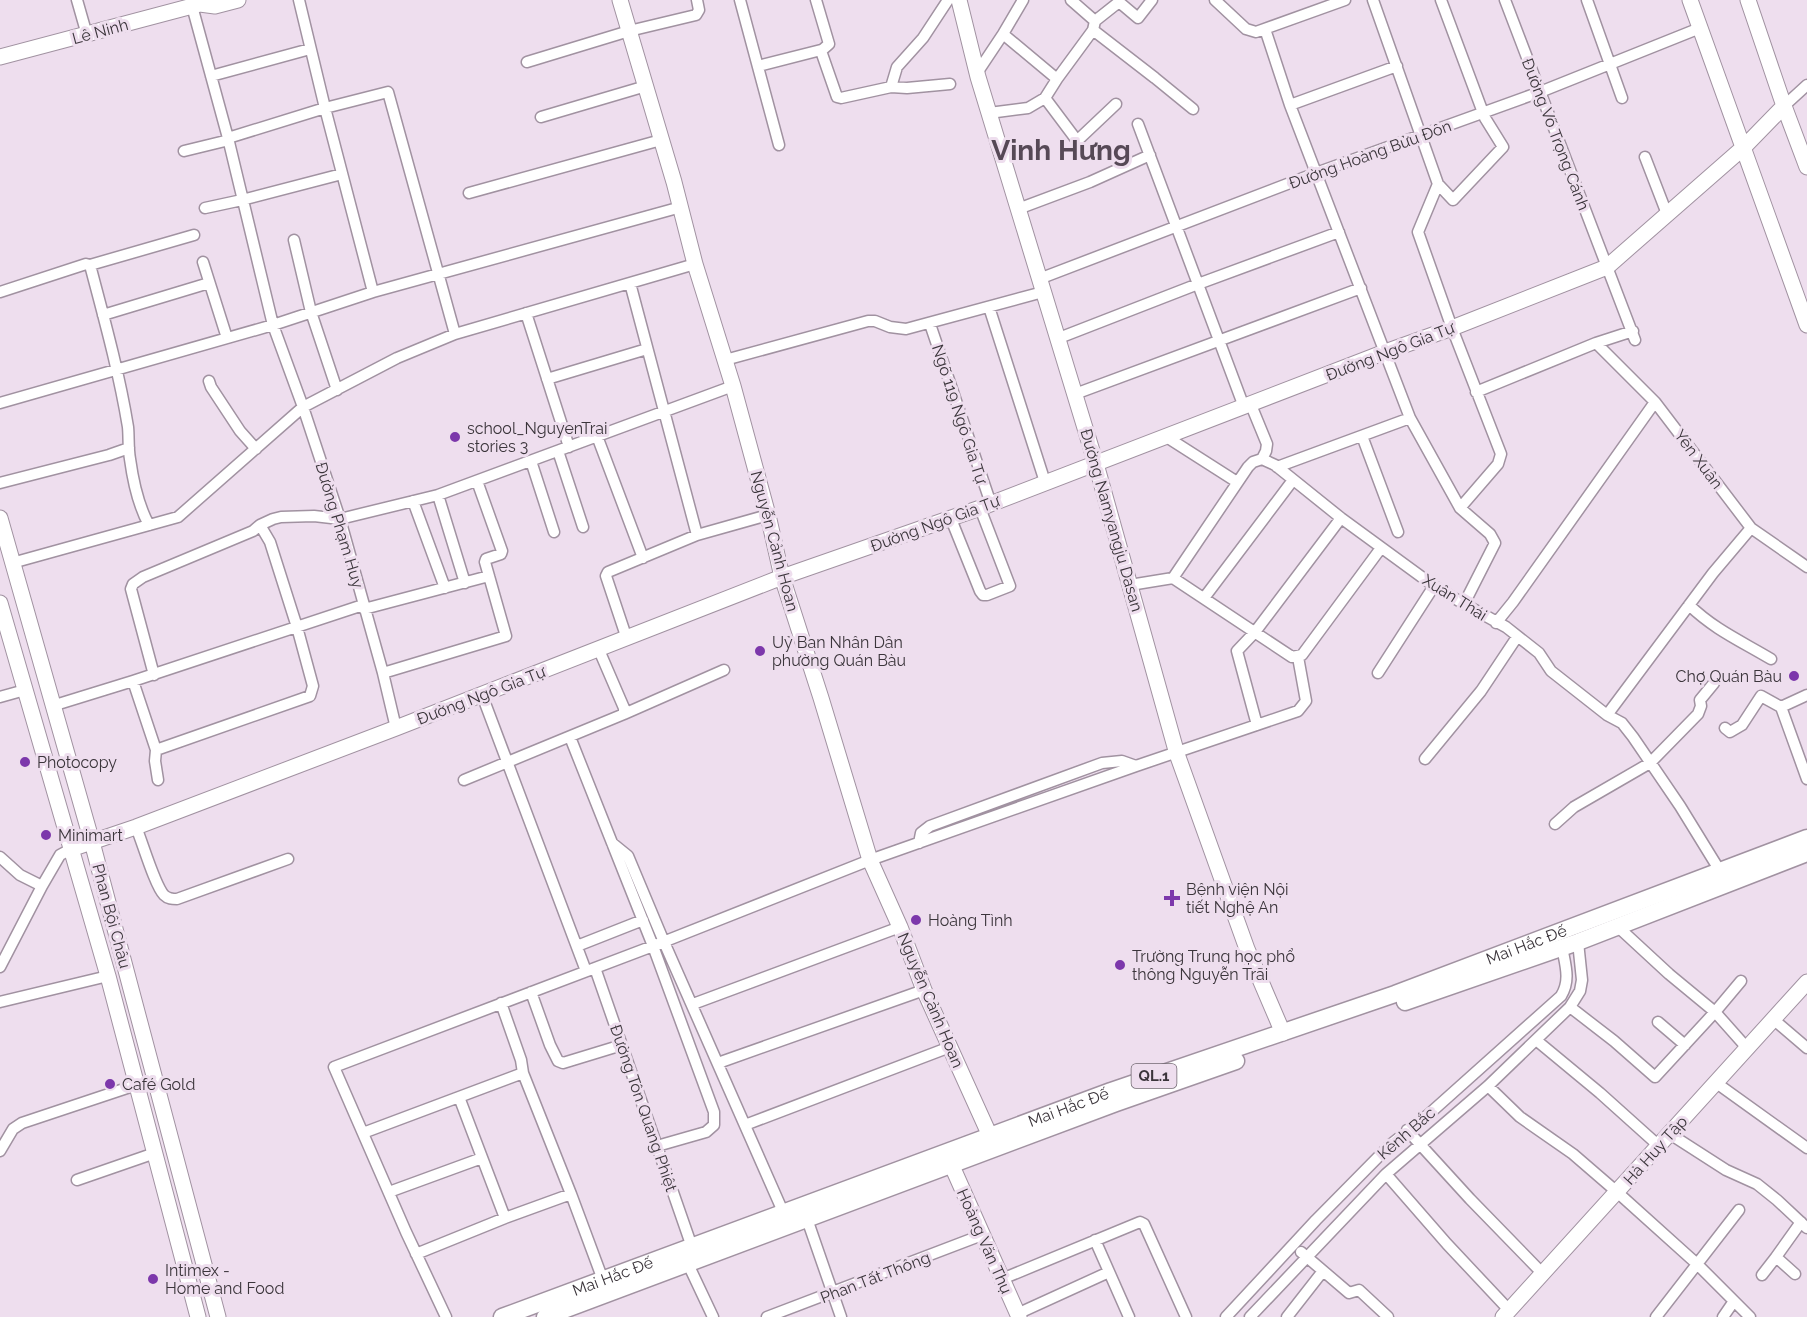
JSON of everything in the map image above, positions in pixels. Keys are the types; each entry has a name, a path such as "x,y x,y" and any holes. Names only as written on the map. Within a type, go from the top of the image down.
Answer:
{"main road":[{"name":"Mai Hắc Đế","path":"545,1317 807,1220 857,1194 990,1136 1113,1097 1384,1003 1807,838"},
{"name":"Mai Hắc Đế","path":"502,1317 783,1214 952,1166 1113,1097 1283,1033 1570,944 1807,853"}],"street":[{"path":"77,0 87,35"},
{"name":"Lê Ninh","path":"0,57 199,4 215,6 238,0"},
{"path":"299,0 373,292"},
{"name":"Nguyễn Cảnh Hoan","path":"620,0 681,207 695,264 734,386 782,577 870,860 900,927 924,990 990,1136"},
{"path":"527,62 628,31 696,15 699,10 697,0"},
{"path":"740,0 779,145"},
{"path":"758,66 821,50 829,45 816,0"},
{"path":"891,87 895,70 922,38 948,0"},
{"name":"Đường Namyangju Dasan","path":"959,0 977,73 1059,338 1177,752 1247,949 1283,1033"},
{"path":"977,73 1023,0"},
{"path":"1071,0 1094,26 1193,109"},
{"path":"989,113 1028,108 1045,98 1094,26 1119,2 1138,18 1152,0"},
{"path":"1215,0 1246,29 1256,32 1345,0"},
{"path":"1373,0 1438,184 1454,200 1503,147 1491,130 1483,112 1442,0"},
{"name":"Đường Võ Trọng Cánh","path":"1505,0 1634,336 1596,343"},
{"path":"1587,0 1622,98"},
{"path":"1690,0 1807,325"},
{"path":"1748,0 1807,167"},
{"name":"Đường Phạm Huy","path":"199,4 212,76 273,325 340,519 396,728"},
{"name":"Đường Hoàng Bửu Đôn","path":"725,360 868,321 906,329 989,307 1177,226 1540,92 1700,28"},
{"path":"1265,29 1290,105 1410,418 1460,508 1490,534 1495,543 1464,604"},
{"path":"1003,34 1057,79"},
{"path":"212,76 310,49"},
{"path":"821,50 838,98 891,87 907,88 950,84"},
{"path":"1290,105 1397,66"},
{"path":"1784,106 1807,85"},
{"path":"541,117 646,86"},
{"path":"184,151 225,141 228,138 325,108 388,92 455,333"},
{"path":"1045,98 1075,138 1079,139 1116,104"},
{"name":"Đường Ngô Gia Tự","path":"71,849 136,827 396,728 782,577 951,519 1607,267 1744,147 1784,106"},
{"path":"1138,124 1219,340 1267,444 1262,459 1253,462 1248,467 1173,578"},
{"path":"469,193 661,140"},
{"path":"1018,209 1090,182 1150,155"},
{"path":"1645,157 1667,214"},
{"path":"205,208 342,174"},
{"path":"1438,184 1418,232 1501,458 1460,508"},
{"path":"0,403 273,325 373,292 681,207"},
{"path":"1059,338 1339,232"},
{"path":"0,292 86,264 90,265 194,235"},
{"path":"294,240 311,312 337,390"},
{"path":"203,262 227,338"},
{"path":"12,563 178,517 303,407 397,358 455,333 695,264"},
{"path":"90,265 116,370 138,497 142,513 149,525"},
{"path":"103,315 209,283"},
{"path":"630,283 697,535"},
{"path":"1075,394 1361,288"},
{"path":"989,307 1045,482"},
{"path":"526,313 547,379 583,527"},
{"name":"Ngõ 119 Ngô Gia Tự","path":"930,324 1010,586 987,596 983,595 951,519"},
{"path":"1476,392 1596,343"},
{"name":"Yên Xuân","path":"1596,343 1655,402 1750,528 1807,567"},
{"path":"547,379 647,349"},
{"path":"209,381 240,431 256,449"},
{"path":"154,675 131,589 133,584 143,577 253,531 273,519 314,516 340,519 438,495 734,386"},
{"path":"1496,622 1513,602 1655,402"},
{"path":"1277,467 1410,418"},
{"path":"597,436 643,558"},
{"path":"1165,436 1237,482"},
{"path":"1362,436 1398,532"},
{"path":"0,483 129,448"},
{"name":"Xuân Thái","path":"1262,459 1277,467 1341,518 1434,586 1506,627 1539,653 1551,671 1607,715 1622,723 1634,737 1680,806 1720,871"},
{"path":"531,461 554,532"},
{"path":"1204,598 1293,480"},
{"path":"383,673 505,637 485,560 501,554 502,551 477,481"},
{"path":"438,495 465,583"},
{"path":"413,501 445,588"},
{"path":"627,639 606,574 697,535 768,515"},
{"name":"Phan Bội Châu","path":"0,518 92,842 218,1317"},
{"path":"1257,725 1237,651 1255,632 1341,518"},
{"path":"156,750 310,696 313,686 297,627 270,542 260,525"},
{"path":"1607,715 1713,573 1750,528"},
{"path":"1130,585 1173,578 1292,657 1298,657 1302,655 1381,548"},
{"path":"52,706 364,607 489,576"},
{"path":"1378,673 1434,586"},
{"name":"Phan Bội Châu","path":"0,603 108,976 198,1317"},
{"path":"1689,605 1740,643 1771,659"},
{"path":"6,624 27,618"},
{"path":"1425,759 1493,675 1517,637"},
{"path":"599,650 624,708 624,714"},
{"path":"446,1317 334,1067 659,944 870,860 1298,711 1306,701 1298,657"},
{"path":"464,780 724,670"},
{"path":"133,681 156,750 158,780"},
{"path":"1555,824 1574,807 1650,763 1690,723 1700,709 1700,700 1714,683"},
{"path":"0,697 25,690"},
{"name":"Đường Tôn Quang Phiệt","path":"482,695 577,946 591,970 622,1044 692,1247"},
{"path":"1780,707 1807,695"},
{"path":"1725,728 1730,732 1742,725 1761,696 1780,707 1807,780"},
{"path":"570,737 643,920 693,1004 783,1214"},
{"path":"919,843 921,833 930,826 1102,763 1122,761 1136,766"},
{"path":"1058,766 1068,790"},
{"path":"136,827 160,889 167,898 171,899 177,899 288,859"},
{"path":"611,842 628,856 714,1112 714,1125 706,1132 657,1146"},
{"path":"0,967 60,855 71,849"},
{"path":"0,857 20,875 42,886"},
{"path":"577,946 643,920"},
{"path":"1617,926 1715,1012 1747,1048"},
{"path":"693,1004 900,927"},
{"path":"1570,944 1582,971 1580,991 1567,986 1570,944"},
{"path":"0,1002 108,976"},
{"path":"1570,1007 1614,1041 1652,1077 1656,1077 1741,981"},
{"name":"Hà Huy Tập","path":"1505,1315 1807,982"},
{"name":"Kênh Bắc","path":"1226,1317 1390,1145 1429,1114 1544,1013 1561,996 1567,986"},
{"path":"112,993 131,988"},
{"path":"718,1063 924,990"},
{"name":"Kênh Bắc","path":"1250,1317 1386,1174 1488,1086 1570,1007 1580,991"},
{"path":"531,992 558,1061 563,1063 622,1044"},
{"path":"501,1003 521,1060 523,1073 603,1280"},
{"path":"1773,1019 1807,1048"},
{"path":"1658,1022 1685,1045"},
{"path":"1536,1040 1659,1146"},
{"path":"745,1125 950,1047"},
{"path":"363,1133 523,1073"},
{"path":"1715,1082 1807,1148"},
{"path":"0,1151 13,1130 22,1123 136,1085"},
{"path":"1488,1086 1520,1117 1574,1154 1617,1191 1697,1264 1750,1317"},
{"path":"459,1097 505,1218"},
{"path":"1407,1130 1543,1274"},
{"path":"1670,1134 1726,1170 1756,1184 1804,1225 1762,1275"},
{"path":"77,1180 154,1153"},
{"path":"389,1192 482,1158"},
{"name":"Hoàng Văn Thụ","path":"952,1166 1018,1315"},
{"path":"1386,1174 1505,1315"},
{"path":"163,1185 182,1178"},
{"path":"416,1254 571,1194"},
{"path":"1656,1317 1739,1210"},
{"path":"807,1220 841,1317"},
{"path":"1002,1279 1138,1222 1143,1223 1186,1317"},
{"name":"Phan Tất Thông","path":"767,1317 982,1235"},
{"path":"1095,1240 1129,1317"},
{"path":"1294,1245 1349,1293 1359,1290 1388,1317"},
{"path":"1776,1257 1795,1274"},
{"path":"688,1264 712,1317"},
{"path":"186,1271 204,1265"},
{"path":"1287,1317 1323,1271"},
{"path":"1018,1315 1109,1272"},
{"path":"1723,1317 1734,1301"}],"place":[{"name":"school_NguyenTrai stories 3","path":"455,437"},
{"name":"Uỷ Ban Nhân Dân phường Quán Bàu","path":"760,651"},
{"name":"Chợ Quán Bàu","path":"1794,676"},
{"name":"Photocopy","path":"25,762"},
{"name":"Minimart","path":"46,835"},
{"name":"Bệnh viện Nội tiết Nghệ An","path":"1172,898"},
{"name":"Hoàng Tình","path":"916,920"},
{"name":"Trường Trung học phổ thông Nguyễn Trãi","path":"1120,965"},
{"name":"Café Gold","path":"110,1084"},
{"name":"Intimex - Home and Food","path":"153,1279"}],"district":[{"name":"Vinh Hưng","path":"1061,150"}]}
